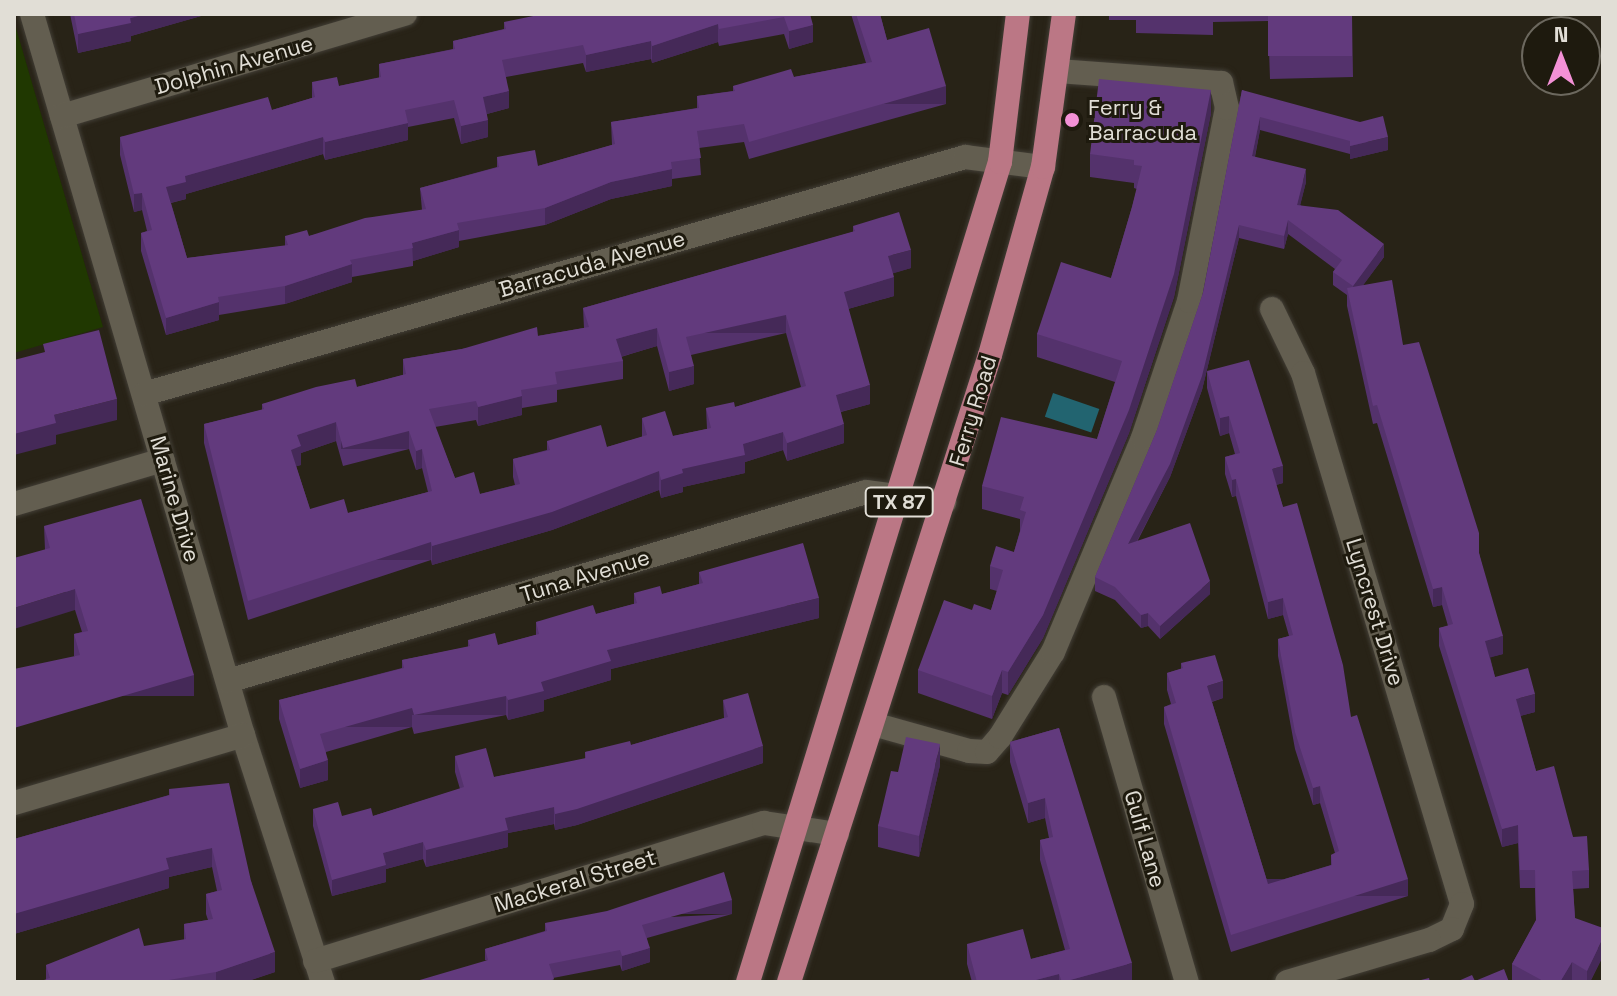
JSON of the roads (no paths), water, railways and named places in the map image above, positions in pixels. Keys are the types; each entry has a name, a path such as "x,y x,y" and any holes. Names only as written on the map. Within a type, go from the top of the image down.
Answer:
{"main road":[{"name":"Ferry Road","path":"748,982 901,497 1000,162 1016,70 1018,14"},
{"name":"Ferry Road","path":"789,982 944,502 1043,167 1059,71 1064,14"}],"street":[{"name":"Marine Drive","path":"32,14 243,735 319,971"},
{"name":"Dolphin Avenue","path":"62,116 405,14"},
{"path":"873,724 969,751 987,752 1000,737 1053,652 1143,438 1189,301 1227,108 1221,83 1059,71"},
{"name":"Barracuda Avenue","path":"144,394 965,157 1043,167"},
{"name":"Lyncrest Drive","path":"1272,309 1303,373 1460,888 1460,919 1452,929 1429,940 1287,982"},
{"path":"14,504 163,460"},
{"name":"Tuna Avenue","path":"228,681 866,492 944,502"},
{"name":"Gulf Lane","path":"1104,697 1187,982"},
{"path":"14,803 243,735"},
{"name":"Mackeral Street","path":"319,971 764,823 837,834"}],"water":[{"path":"1053,393 1099,409 1091,433 1045,417"}],"place":[{"name":"Ferry & Barracuda","path":"1072,120"}]}
